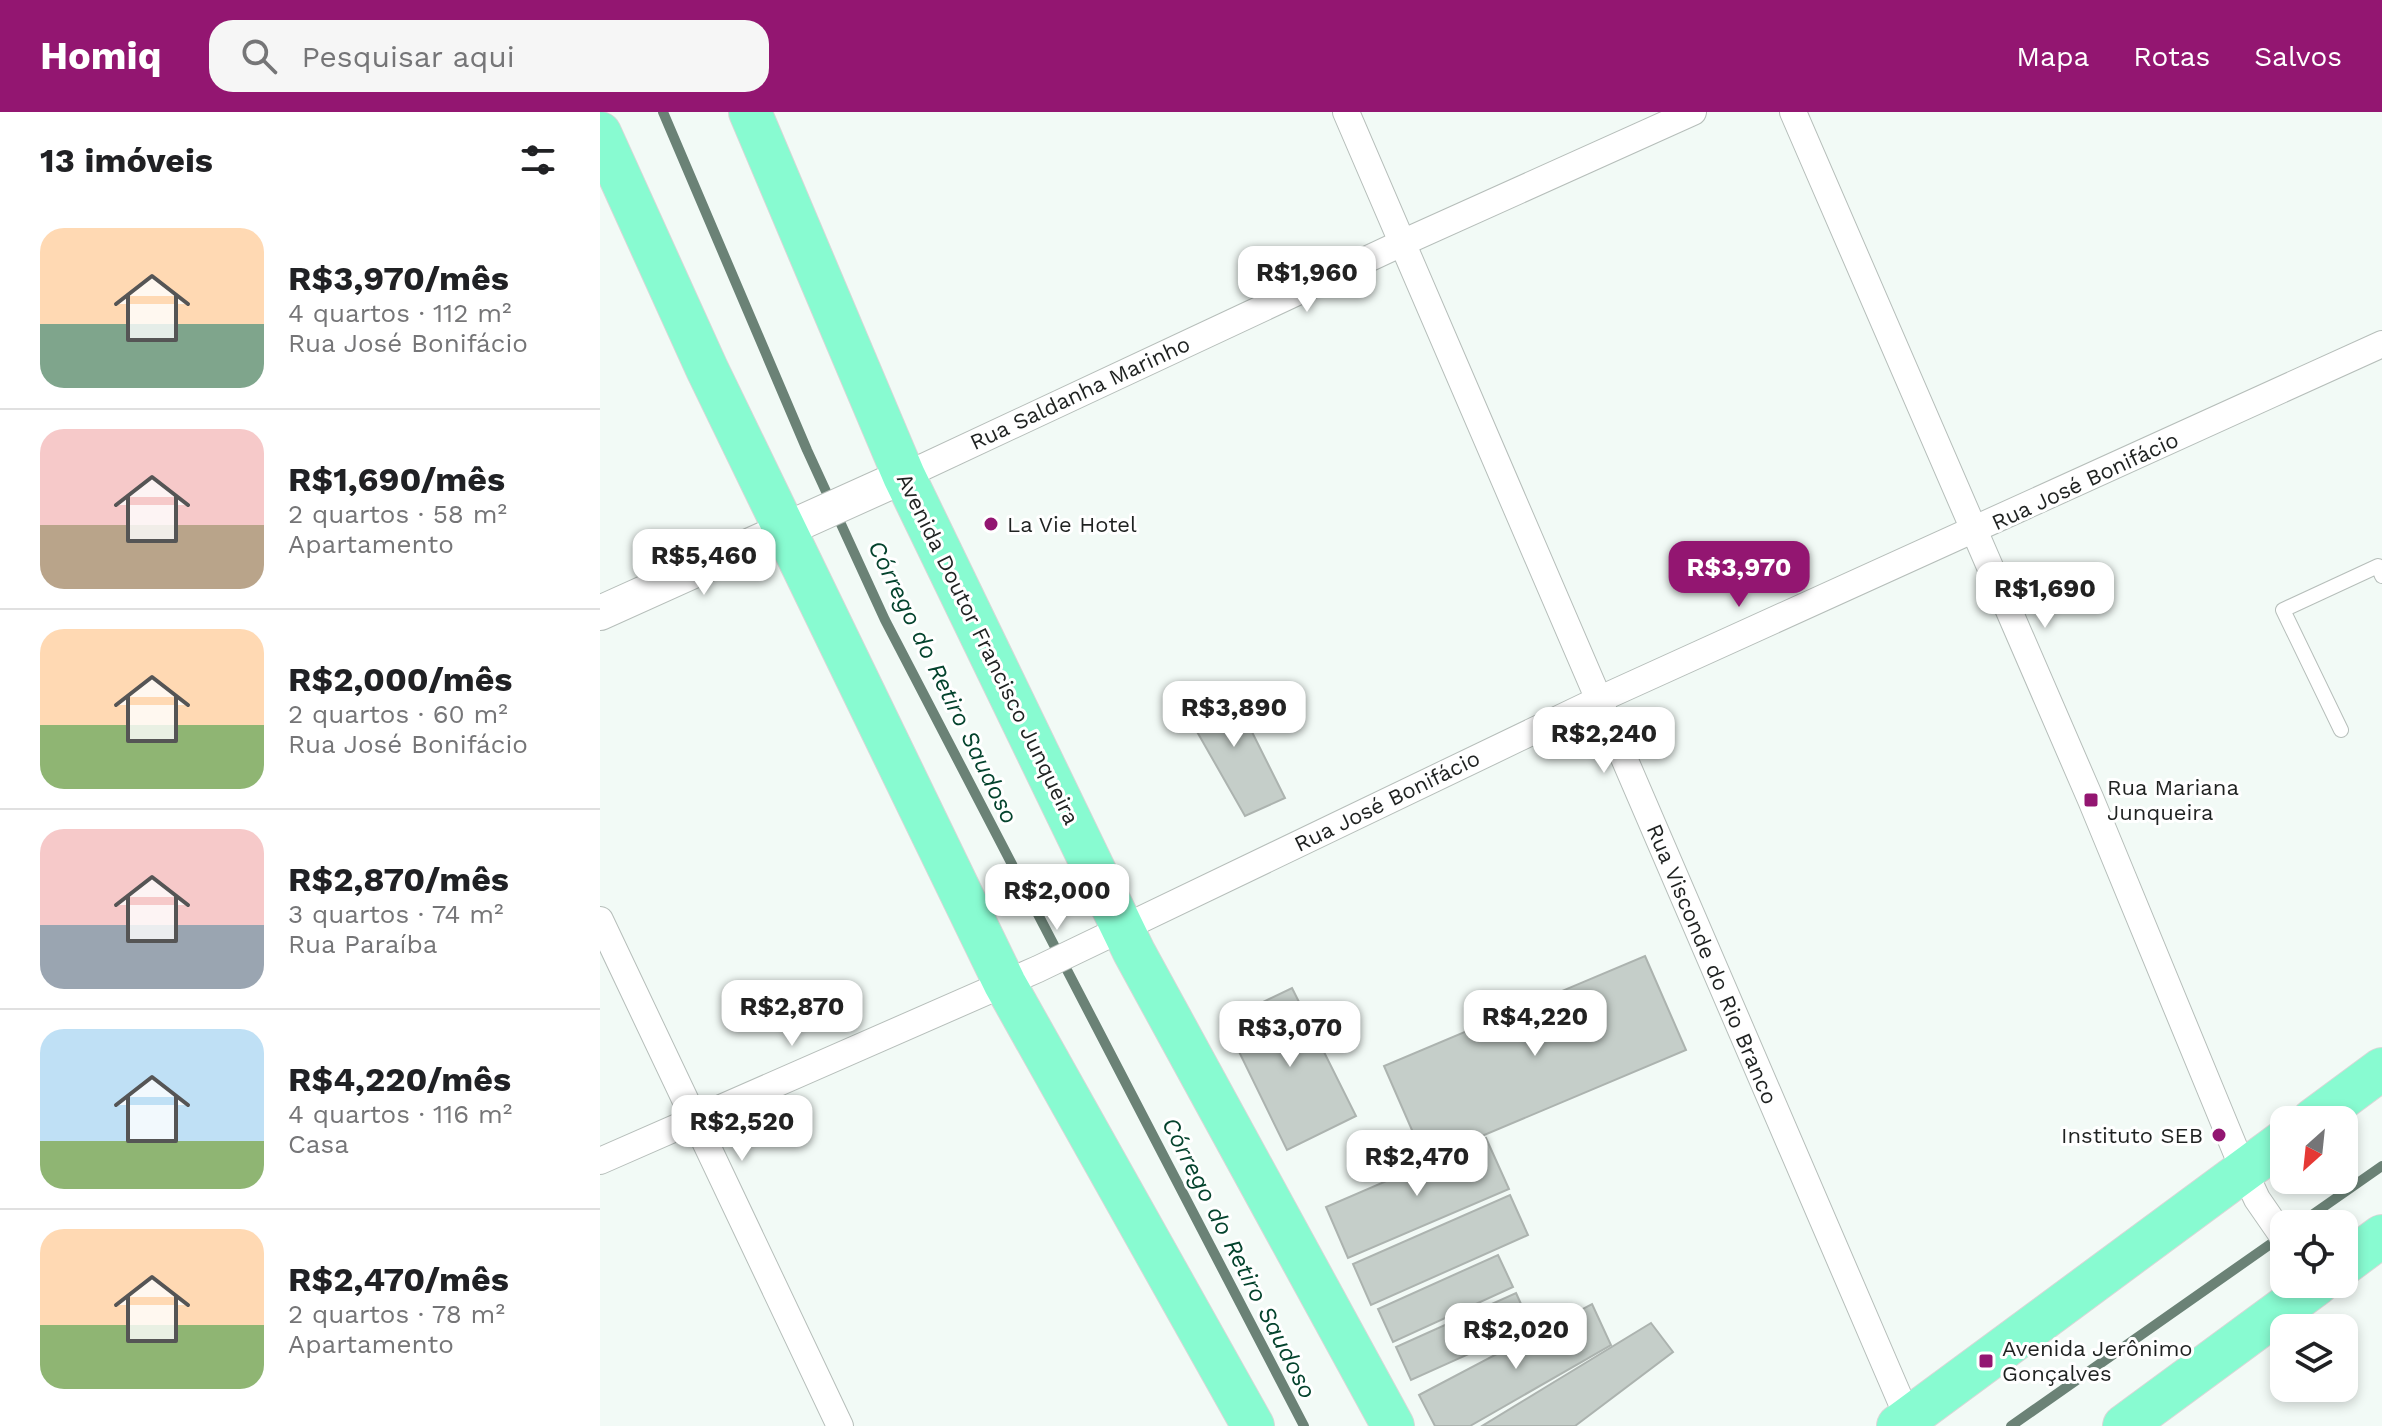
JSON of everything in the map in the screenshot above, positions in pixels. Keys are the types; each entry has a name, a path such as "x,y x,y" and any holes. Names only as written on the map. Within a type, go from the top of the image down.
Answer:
{"main road":[{"name":"Avenida Doutor Francisco Junqueira","path":"750,112 890,482 1110,934 1393,1426"},
{"path":"600,133 1021,976 1253,1426"},
{"path":"2332,1106 2382,1069"},
{"path":"1903,1422 2250,1185 2270,1159"},
{"path":"2358,1254 2382,1236"},
{"path":"2124,1426 2298,1298"}],"street":[{"name":"Rua Visconde do Rio Branco","path":"1346,112 1903,1422"},
{"name":"Rua Saldanha Marinho","path":"890,482 1402,243 1693,112"},
{"path":"1793,112 2250,1185 2270,1216"},
{"name":"Rua José Bonifácio","path":"600,1161 1021,976 1598,700 2382,344"},
{"path":"600,613 890,482"},
{"path":"600,920 840,1426"}],"lane":[{"path":"2341,730 2283,610 2378,566 2382,576"}],"building":[{"path":"1229,686 1285,798 1245,816 1179,700"},
{"path":"1645,956 1686,1050 1425,1160 1384,1066"},
{"path":"1292,988 1356,1116 1287,1150 1224,1021"},
{"path":"1486,1138 1509,1189 1348,1258 1326,1207"},
{"path":"1510,1195 1528,1235 1371,1305 1353,1264"},
{"path":"1498,1255 1513,1287 1393,1342 1378,1309"},
{"path":"1516,1293 1531,1326 1411,1380 1396,1347"},
{"path":"1592,1304 1611,1345 1470,1426 1435,1426 1419,1395"},
{"path":"1651,1323 1673,1352 1575,1426 1482,1426"}],"waterway":[{"name":"Córrego do Retiro Saudoso","path":"663,112 807,450 885,620 1304,1426"},
{"path":"2319,1210 2382,1166"},
{"path":"2011,1426 2270,1244"}],"place":[{"name":"La Vie Hotel","path":"991,524"},
{"name":"Rua Mariana Junqueira","path":"2091,800"},
{"name":"Instituto SEB","path":"2219,1135"},
{"name":"Avenida Jerônimo Gonçalves","path":"1986,1361"}]}
